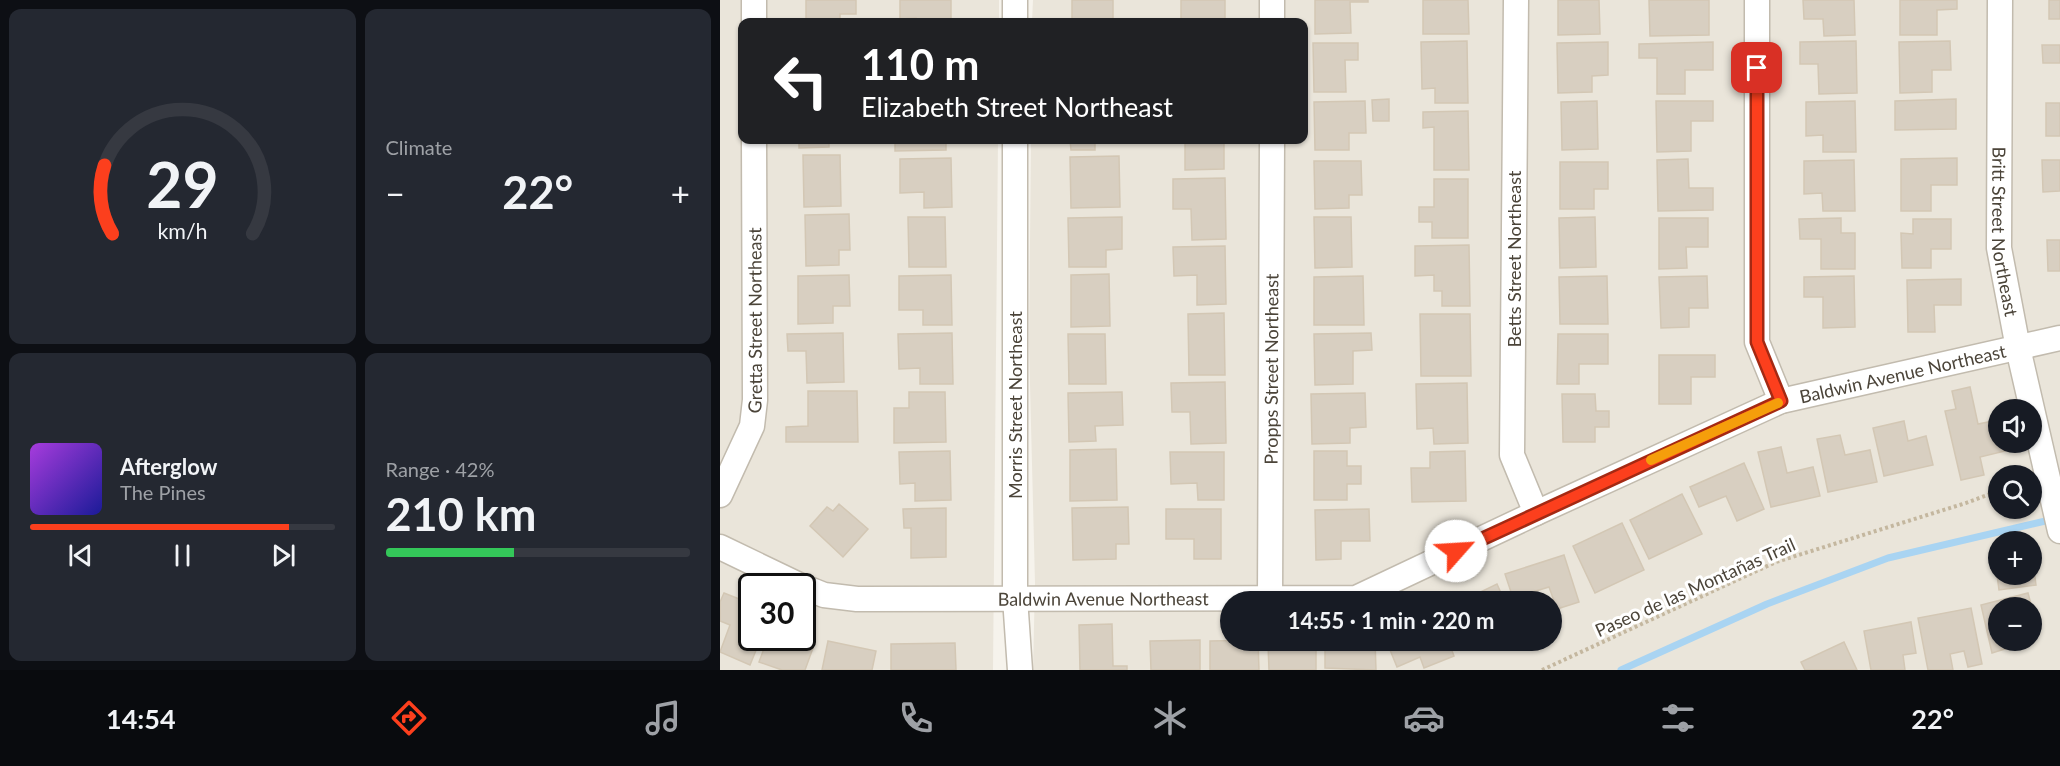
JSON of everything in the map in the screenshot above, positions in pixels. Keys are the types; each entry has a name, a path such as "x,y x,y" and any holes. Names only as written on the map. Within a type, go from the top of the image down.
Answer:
{"street":[{"path":"754,0 754,18"},
{"path":"1015,0 1015,18"},
{"path":"1272,0 1272,18"},
{"name":"Betts Street Northeast","path":"1516,0 1512,455 1536,513"},
{"path":"1757,0 1757,342 1781,401"},
{"name":"Britt Street Northeast","path":"2000,0 1999,248 2018,348 2060,531"},
{"name":"Gretta Street Northeast","path":"720,495 752,426 754,400 754,144"},
{"name":"Morris Street Northeast","path":"1015,144 1015,598 1020,670"},
{"name":"Propps Street Northeast","path":"1270,591 1272,144"},
{"name":"Baldwin Avenue Northeast","path":"1371,591 1781,401 2060,338"},
{"name":"Baldwin Avenue Northeast","path":"720,547 824,595 857,599 1220,598"}],"path":[{"name":"Paseo de las Montañas Trail","path":"1542,670 1776,562 1988,495"}],"shaded area":[{"path":"720,0 999,0 999,18 738,18 738,144 998,144 993,670 720,670"},
{"path":"1033,0 2060,0 2060,670 1033,670 1035,583 1029,345 1031,144 1308,144 1308,18 1032,18"}],"building":[{"path":"806,0 856,0 856,14 840,14 840,18 806,18"},
{"path":"900,0 951,0 951,18 900,18"},
{"path":"1072,0 1113,0 1113,18 1072,18"},
{"path":"1181,0 1225,0 1225,18 1181,18"},
{"path":"1315,0 1368,0 1368,2 1350,2 1351,33 1315,34"},
{"path":"1423,0 1468,0 1469,34 1423,34"},
{"path":"1558,0 1599,0 1600,34 1558,35"},
{"path":"1649,0 1709,0 1709,35 1650,36"},
{"path":"1803,0 1854,0 1855,35 1824,36 1823,19 1804,19"},
{"path":"1900,0 1957,0 1957,9 1937,10 1937,35 1900,35"},
{"path":"2049,0 2060,0 2060,19 2049,19"},
{"path":"1467,41 1468,103 1435,103 1435,88 1422,89 1421,42"},
{"path":"1856,41 1857,93 1819,94 1818,64 1800,64 1800,42"},
{"path":"1950,41 1951,70 1932,70 1932,92 1900,93 1899,42"},
{"path":"1608,42 1608,75 1592,76 1592,92 1558,93 1557,43"},
{"path":"1713,42 1713,70 1685,70 1685,94 1657,94 1657,58 1639,58 1639,44"},
{"path":"1313,43 1358,43 1358,60 1345,60 1346,92 1314,92"},
{"path":"2042,45 2060,45 2060,63 2043,63"},
{"path":"1389,99 1389,121 1373,121 1372,100"},
{"path":"1956,99 1956,129 1895,130 1895,101"},
{"path":"1365,101 1366,133 1349,133 1349,150 1315,150 1314,102"},
{"path":"1597,101 1598,149 1562,150 1561,102"},
{"path":"1656,101 1713,101 1713,121 1691,121 1691,151 1657,152"},
{"path":"1855,101 1856,152 1823,152 1823,135 1806,136 1806,102"},
{"path":"2046,103 2060,103 2060,136 2046,136"},
{"path":"1468,111 1469,170 1434,170 1434,127 1423,128 1423,112"},
{"path":"799,144 829,144 829,147 799,148"},
{"path":"895,144 946,144 946,150 895,151"},
{"path":"1070,144 1095,144 1095,150 1071,150"},
{"path":"1185,144 1224,144 1224,169 1185,170"},
{"path":"803,155 840,155 841,206 804,207"},
{"path":"1119,156 1120,207 1071,208 1070,157"},
{"path":"951,158 952,207 924,208 924,192 900,193 900,159"},
{"path":"1957,158 1957,185 1931,185 1931,211 1901,211 1901,159"},
{"path":"1688,159 1689,188 1713,188 1713,210 1658,211 1657,160"},
{"path":"1854,160 1855,211 1823,211 1822,193 1804,194 1804,161"},
{"path":"2042,160 2060,160 2060,191 2043,192"},
{"path":"1314,161 1361,161 1362,195 1349,195 1349,208 1315,209"},
{"path":"1560,162 1608,162 1608,189 1594,189 1594,209 1560,209"},
{"path":"1225,178 1226,239 1192,240 1191,209 1173,209 1173,179"},
{"path":"1434,179 1468,179 1468,238 1432,238 1432,222 1419,222 1419,207 1434,207"},
{"path":"849,214 850,250 839,250 839,265 806,266 805,215"},
{"path":"908,217 945,217 946,267 909,267"},
{"path":"1122,217 1122,249 1106,250 1106,267 1069,267 1068,218"},
{"path":"1314,217 1351,217 1352,267 1315,268"},
{"path":"1595,217 1596,267 1560,268 1559,218"},
{"path":"1659,218 1708,218 1708,247 1686,247 1687,268 1659,269"},
{"path":"1841,218 1841,233 1855,233 1855,269 1821,269 1821,239 1800,239 1799,219"},
{"path":"1913,219 1951,219 1951,249 1931,249 1931,268 1902,268 1901,233 1913,234"},
{"path":"2047,240 2060,240 2060,271 2048,271"},
{"path":"1469,245 1470,306 1442,306 1442,291 1434,291 1434,275 1415,276 1415,246"},
{"path":"1225,246 1226,304 1197,305 1197,275 1174,276 1173,247"},
{"path":"1109,274 1110,326 1071,327 1071,275"},
{"path":"849,275 850,306 833,306 833,323 798,324 798,276"},
{"path":"951,275 952,325 923,325 923,310 899,310 899,276"},
{"path":"1363,276 1364,325 1314,325 1314,277"},
{"path":"1607,276 1608,324 1560,324 1559,277"},
{"path":"1707,276 1708,308 1689,308 1689,327 1661,328 1659,277"},
{"path":"1854,276 1855,327 1823,328 1823,297 1804,297 1804,277"},
{"path":"1961,279 1961,305 1934,305 1935,332 1908,332 1907,280"},
{"path":"1224,313 1225,375 1189,375 1188,314"},
{"path":"1420,314 1470,314 1471,376 1421,376"},
{"path":"843,333 844,382 807,383 806,351 788,351 787,334"},
{"path":"952,333 953,384 920,384 920,368 899,369 898,334"},
{"path":"1371,333 1372,350 1353,351 1353,384 1315,385 1314,334"},
{"path":"1068,334 1105,334 1106,384 1069,384"},
{"path":"1558,334 1608,334 1608,364 1579,364 1579,384 1557,384"},
{"path":"1659,355 1715,355 1715,377 1691,377 1691,404 1659,404"},
{"path":"1225,382 1226,443 1191,444 1190,412 1172,412 1171,383"},
{"path":"1467,383 1468,443 1434,444 1433,428 1417,429 1416,384"},
{"path":"1970,387 1978,424 1988,422 1988,453 1997,453 1980,457 1984,475 1961,480 1945,411 1956,409 1952,391"},
{"path":"808,391 857,391 858,442 786,442 786,427 808,426"},
{"path":"909,392 945,392 946,442 894,443 894,408 909,408"},
{"path":"1122,392 1123,425 1095,426 1096,441 1069,442 1068,393"},
{"path":"1365,393 1366,427 1350,428 1350,443 1312,444 1311,394"},
{"path":"1562,394 1595,394 1596,411 1609,411 1609,427 1595,427 1595,442 1563,442"},
{"path":"1904,421 1908,441 1926,436 1933,465 1884,476 1873,428"},
{"path":"1840,435 1845,455 1870,450 1877,482 1828,492 1817,439"},
{"path":"1781,447 1787,473 1813,467 1820,496 1771,507 1758,452"},
{"path":"1116,449 1117,500 1070,501 1070,450"},
{"path":"950,451 951,500 915,501 915,483 900,484 899,452"},
{"path":"1314,451 1347,451 1347,466 1361,466 1361,484 1347,484 1347,500 1314,500"},
{"path":"1465,451 1466,501 1412,502 1411,468 1430,468 1430,452"},
{"path":"1170,452 1224,452 1224,500 1198,500 1197,483 1171,484"},
{"path":"1744,463 1764,509 1737,521 1726,496 1699,507 1690,487"},
{"path":"1682,494 1702,534 1649,559 1630,520"},
{"path":"839,504 868,529 843,557 810,526 827,507 833,511"},
{"path":"1128,507 1129,544 1116,544 1116,559 1073,560 1072,508"},
{"path":"946,508 946,557 911,558 911,528 904,528 903,509"},
{"path":"1166,509 1221,509 1221,559 1194,559 1194,539 1166,539"},
{"path":"1369,509 1370,541 1341,541 1341,559 1316,560 1315,510"},
{"path":"1622,523 1644,570 1595,593 1573,546"},
{"path":"1564,555 1579,602 1562,607 1562,591 1550,591 1549,587 1536,591 1511,591 1505,574"},
{"path":"1497,584 1500,591 1483,591"},
{"path":"1998,585 2036,585 1999,590"},
{"path":"724,593 738,598 738,651 756,651 750,665 720,652 730,625 720,621 720,602"},
{"path":"2028,593 2029,597 2012,597"},
{"path":"1988,603 1988,636 1981,605"},
{"path":"1971,608 1982,664 1968,667 1964,651 1950,654 1953,670 1928,670 1918,618"},
{"path":"1911,622 1916,653 1903,655 1905,670 1871,670 1864,631"},
{"path":"1112,624 1113,666 1127,666 1127,670 1080,670 1079,625"},
{"path":"1200,640 1200,670 1151,670 1150,641"},
{"path":"828,641 876,651 872,670 822,670"},
{"path":"1210,641 1220,641 1220,651 1258,651 1259,670 1210,670"},
{"path":"1844,642 1857,670 1805,670 1801,662"},
{"path":"955,643 956,670 891,670 891,644"},
{"path":"763,651 812,651 805,670 782,670 759,662"},
{"path":"1268,651 1316,651 1316,670 1269,670"},
{"path":"1325,651 1375,651 1376,670 1325,668"},
{"path":"1390,651 1452,651 1454,656 1424,668 1420,657 1397,667"}],"waterway":[{"path":"1621,670 1767,604 1888,558 2054,519"}],"slow traffic":[{"path":"1651,460 1778,403"}],"route":[{"path":"1456,551 1781,401 1757,342 1757,68"}]}
